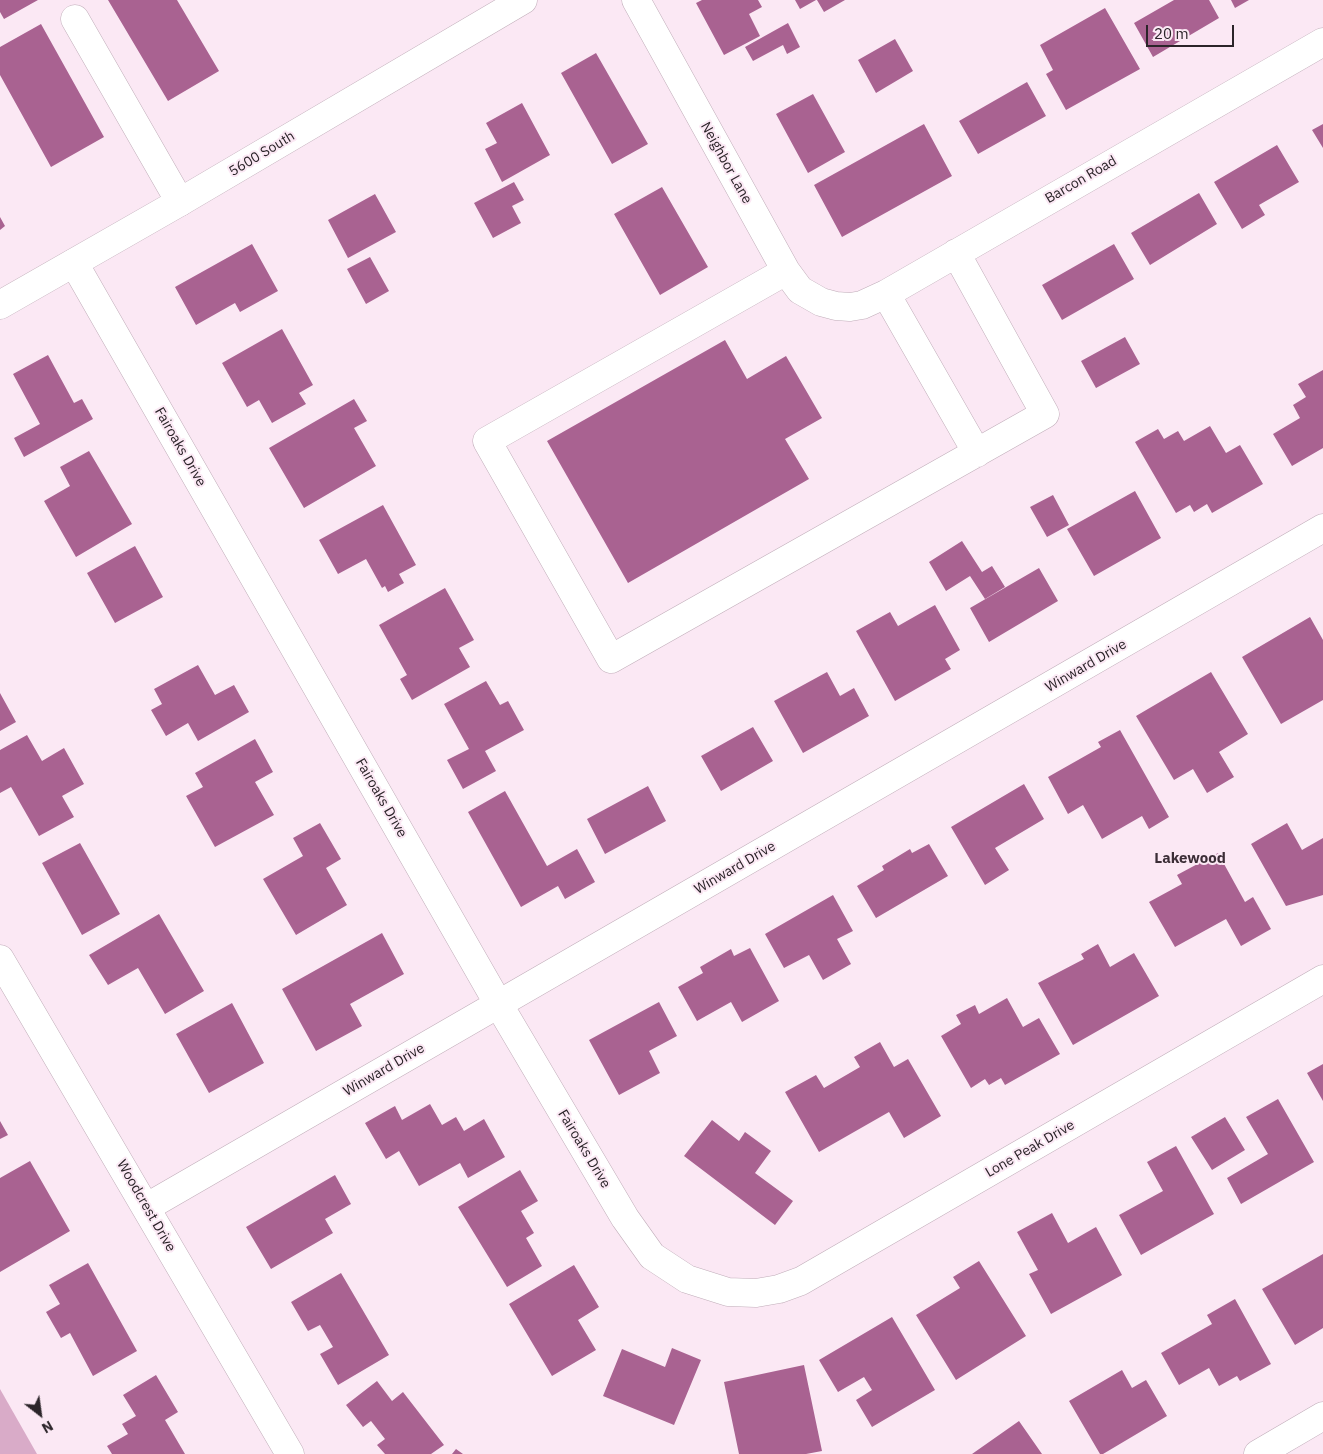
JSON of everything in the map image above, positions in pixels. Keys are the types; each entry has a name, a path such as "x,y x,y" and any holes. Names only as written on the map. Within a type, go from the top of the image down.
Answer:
{"street":[{"name":"5600 South","path":"0,305 180,202 523,0"},
{"name":"Neighbor Lane","path":"636,0 786,271 800,290 820,302 836,306"},
{"path":"76,18 180,202"},
{"name":"Barcon Road","path":"836,306 850,307 862,305 886,294 1323,42"},
{"path":"786,271 487,442 611,660 1044,414 956,253"},
{"name":"Fairoaks Drive","path":"74,263 499,1005 624,1218 652,1256 687,1279 728,1292"},
{"path":"886,294 976,453"},
{"name":"Winward Drive","path":"147,1207 1323,528"},
{"name":"Woodcrest Drive","path":"0,958 290,1454"},
{"name":"Lone Peak Drive","path":"728,1292 756,1293 778,1289 817,1273 1323,979"},
{"path":"1258,1454 1323,1416"}],"shaded area":[{"path":"0,1389 37,1454 0,1454"}],"building":[{"path":"0,0 38,0 4,19 0,12"},
{"path":"108,0 177,0 219,71 168,101"},
{"path":"702,0 758,0 762,7 749,14 760,36 724,55 696,3"},
{"path":"795,0 816,0 800,9"},
{"path":"817,0 845,0 824,12"},
{"path":"1174,0 1209,0 1219,18 1153,57 1134,23"},
{"path":"1231,0 1249,0 1235,8"},
{"path":"1105,8 1140,69 1066,110 1046,74 1053,70 1040,45"},
{"path":"788,23 800,47 787,54 783,45 753,61 745,47"},
{"path":"41,24 104,137 51,167 0,75 0,47"},
{"path":"895,39 913,71 876,93 858,60"},
{"path":"596,53 648,144 612,164 561,73"},
{"path":"1027,82 1046,116 978,154 959,121"},
{"path":"813,94 845,152 808,173 776,114"},
{"path":"522,103 550,155 502,182 485,149 497,143 486,123"},
{"path":"924,124 952,176 842,237 814,185"},
{"path":"1323,124 1323,148 1312,130"},
{"path":"1277,145 1299,182 1259,205 1265,215 1242,229 1214,182"},
{"path":"514,182 524,200 512,206 521,223 493,238 474,203"},
{"path":"662,187 708,267 660,295 614,214"},
{"path":"1199,193 1217,224 1150,265 1131,233"},
{"path":"375,194 396,232 348,258 328,220"},
{"path":"0,217 5,226 0,230"},
{"path":"252,244 278,291 240,312 235,303 196,325 175,287"},
{"path":"1114,244 1134,279 1062,320 1042,285"},
{"path":"370,257 389,291 366,304 347,269"},
{"path":"282,329 313,385 299,393 306,404 272,423 259,400 247,407 222,363"},
{"path":"1125,337 1140,364 1096,388 1081,361"},
{"path":"725,340 747,379 786,356 822,418 785,439 809,479 628,583 547,441"},
{"path":"48,355 74,403 82,399 93,419 24,457 14,438 40,424 13,374"},
{"path":"1323,370 1323,448 1292,466 1273,434 1300,418 1293,405 1306,397 1298,384"},
{"path":"354,399 367,421 354,428 376,466 304,508 269,448"},
{"path":"1210,426 1226,453 1240,445 1263,484 1212,513 1207,504 1194,512 1190,505 1176,513 1135,442 1158,429 1164,439 1178,431 1184,441"},
{"path":"89,451 132,524 76,557 44,501 70,486 60,467"},
{"path":"1135,491 1161,538 1094,576 1067,529"},
{"path":"1053,495 1069,525 1047,537 1030,507"},
{"path":"383,505 416,565 399,574 404,583 388,592 385,586 382,588 366,559 338,574 319,540"},
{"path":"962,541 982,572 992,566 1005,587 985,599 970,576 946,591 929,562"},
{"path":"135,546 163,597 115,623 87,573"},
{"path":"1039,568 1058,601 989,642 970,608"},
{"path":"445,588 474,640 459,648 470,667 412,700 400,679 407,675 379,625"},
{"path":"935,605 960,650 945,659 951,669 895,701 856,631 890,612 898,626"},
{"path":"1310,617 1323,640 1323,700 1281,724 1242,657"},
{"path":"198,665 215,695 234,685 249,712 198,741 188,723 166,736 151,710 162,704 154,689"},
{"path":"827,672 840,696 854,688 869,716 803,753 774,701"},
{"path":"1211,672 1248,734 1219,752 1234,777 1207,793 1193,769 1174,780 1136,716"},
{"path":"486,681 500,705 508,701 524,730 485,751 496,771 463,789 447,760 469,749 444,704"},
{"path":"0,693 16,722 0,731"},
{"path":"753,727 773,761 721,791 701,756"},
{"path":"1120,730 1169,817 1149,829 1142,816 1102,839 1083,805 1068,814 1048,777 1101,747 1098,742"},
{"path":"27,735 42,761 64,748 84,784 62,796 74,817 39,836 11,787 0,793 0,750"},
{"path":"255,739 273,772 255,782 274,815 215,847 186,796 203,787 195,773"},
{"path":"1024,784 1044,819 995,848 1009,870 985,885 951,827"},
{"path":"648,786 666,821 605,854 587,819"},
{"path":"505,791 547,866 577,849 595,882 565,899 558,886 521,907 468,812"},
{"path":"320,823 341,859 326,868 347,905 296,935 263,879 303,856 293,838"},
{"path":"1287,823 1302,850 1323,838 1323,895 1286,906 1251,844"},
{"path":"80,843 120,914 82,935 42,863"},
{"path":"929,844 948,876 876,918 857,886 884,870 882,866 910,849 912,853"},
{"path":"1218,853 1245,902 1253,897 1271,929 1241,946 1226,919 1175,947 1149,902 1182,884 1177,875"},
{"path":"833,895 853,931 837,939 851,964 823,980 809,955 784,968 765,934"},
{"path":"159,914 204,991 165,1014 138,968 108,985 89,955"},
{"path":"382,933 404,974 350,1004 362,1026 316,1051 282,989"},
{"path":"1098,944 1110,967 1134,953 1159,996 1073,1045 1038,983 1084,959 1081,954"},
{"path":"750,948 779,1001 742,1022 731,1002 697,1021 678,987 703,973 700,967 731,949 734,956"},
{"path":"1007,998 1023,1027 1039,1018 1060,1054 1005,1085 1001,1078 989,1085 985,1079 971,1088 941,1036 961,1024 956,1015 975,1005 979,1014"},
{"path":"659,1002 677,1036 649,1051 660,1073 619,1095 589,1040"},
{"path":"232,1003 264,1063 209,1093 176,1034"},
{"path":"880,1042 894,1067 908,1059 941,1116 904,1138 889,1112 819,1152 785,1092 816,1075 824,1088 860,1067 854,1057"},
{"path":"1323,1064 1323,1101 1307,1073"},
{"path":"1278,1099 1314,1162 1241,1204 1227,1178 1268,1154 1246,1117"},
{"path":"430,1104 442,1125 456,1117 464,1131 484,1119 505,1157 468,1178 460,1163 419,1186 399,1151 386,1159 365,1123 395,1106 402,1120"},
{"path":"1225,1117 1245,1150 1212,1170 1191,1137"},
{"path":"712,1120 739,1141 745,1132 771,1151 755,1173 793,1201 775,1225 684,1156"},
{"path":"0,1121 8,1135 0,1139"},
{"path":"1176,1146 1214,1214 1141,1255 1119,1215 1163,1191 1147,1162"},
{"path":"30,1161 70,1231 0,1272 0,1178"},
{"path":"520,1170 538,1201 521,1211 534,1233 526,1238 542,1266 507,1287 458,1207"},
{"path":"335,1175 351,1204 325,1219 333,1233 271,1269 246,1227"},
{"path":"1052,1213 1068,1243 1096,1227 1122,1275 1051,1314 1029,1274 1038,1270 1017,1232"},
{"path":"1323,1254 1323,1328 1295,1345 1262,1289"},
{"path":"979,1261 1026,1336 956,1380 916,1315 960,1288 953,1277"},
{"path":"88,1263 137,1351 93,1376 70,1333 61,1338 46,1312 60,1304 49,1285"},
{"path":"574,1265 599,1307 578,1320 596,1350 552,1376 509,1304"},
{"path":"341,1273 389,1355 338,1385 320,1354 333,1347 320,1325 308,1331 291,1302"},
{"path":"1235,1299 1271,1364 1240,1381 1237,1376 1219,1386 1209,1368 1179,1385 1161,1353 1212,1324 1207,1315"},
{"path":"892,1317 935,1390 872,1427 856,1400 872,1390 864,1377 838,1392 819,1360"},
{"path":"672,1348 701,1360 674,1425 603,1396 622,1349 665,1367"},
{"path":"804,1365 822,1451 806,1454 739,1454 724,1382"},
{"path":"1122,1370 1132,1388 1146,1380 1167,1416 1100,1454 1069,1401"},
{"path":"156,1375 178,1412 165,1420 185,1454 112,1454 107,1446 128,1434 122,1424 136,1416 123,1395"},
{"path":"377,1381 392,1401 403,1392 444,1445 431,1454 385,1454 377,1445 385,1439 371,1421 363,1427 346,1405"},
{"path":"1019,1421 1042,1454 972,1454"},
{"path":"456,1449 463,1454 452,1454"}],"district":[{"name":"Lakewood","path":"1190,859"}]}
